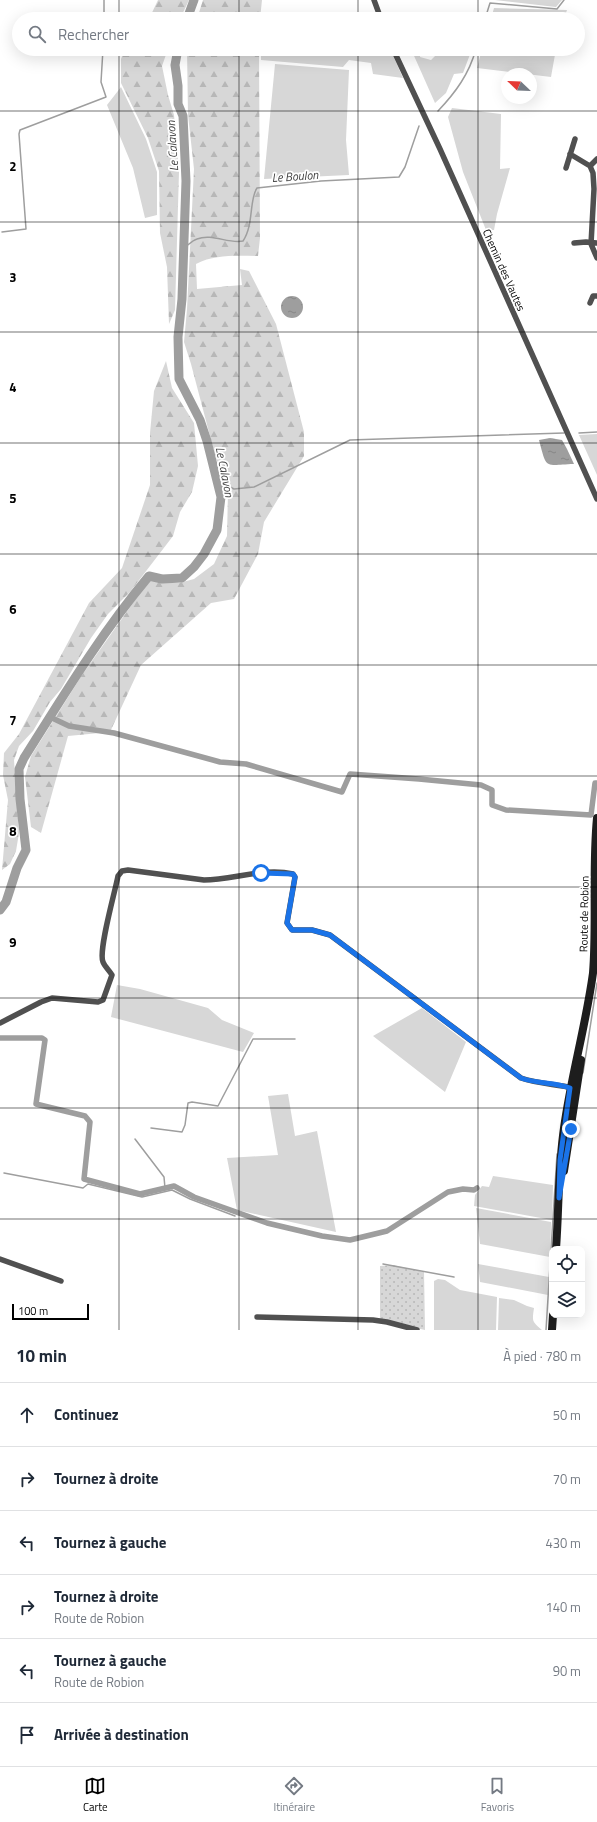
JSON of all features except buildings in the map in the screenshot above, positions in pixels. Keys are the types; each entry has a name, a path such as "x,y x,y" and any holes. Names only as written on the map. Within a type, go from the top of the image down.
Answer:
{"main road":[{"name":"Route de Robion","path":"559,1198 573,1114 593,973 597,818"},
{"name":"Route de Robion","path":"556,1246 560,1160 587,1010"},
{"path":"552,1330 553,1318"}],"street":[{"path":"374,0 378,12"},
{"name":"Chemin des Vautes","path":"395,56 440,149 597,499"},
{"path":"566,168 575,139"},
{"path":"570,154 590,166 593,173 594,243 597,258"},
{"path":"590,166 597,159"},
{"path":"574,243 594,243"},
{"path":"590,303 594,296 597,296"},
{"path":"0,1023 52,998 98,1002 103,1000 112,975 103,962 102,956 106,927 118,876 122,871 128,870 204,880 217,880 261,873 287,872 293,874 295,877 287,923 292,930 312,930 330,935 521,1078 572,1088 573,1114"},
{"path":"0,1259 61,1281"},
{"path":"256,1317 373,1320 417,1330"}],"green space":[{"path":"158,0 189,0 183,12 152,12"},
{"path":"203,0 262,0 261,12 199,12"},
{"path":"495,0 562,0 556,7"},
{"path":"494,8 567,10 566,12 493,12"},
{"path":"122,56 166,56 162,66 174,115 179,172 175,310 169,324 167,267 160,233 159,171 148,138 121,83"},
{"path":"187,56 259,56 260,238 258,256 219,257 196,264 197,289 242,285 240,269 249,271 276,324 304,432 304,456 264,522 258,554 234,599 211,603 141,665 110,732 68,736 41,833 31,827 25,777 31,756 82,675 150,579 161,582 179,583 194,579 214,564 227,536 228,492 215,455 184,342 194,169 188,115"},
{"path":"261,56 393,56 403,78 373,74 371,63 349,60 343,67 261,60"},
{"path":"414,56 420,56 431,60 435,56 469,56 463,73 454,74 446,93 435,103"},
{"path":"480,56 555,56 551,77 537,75 537,68 501,68 501,71 477,68"},
{"path":"275,64 349,70 346,140 349,175 264,179"},
{"path":"121,87 146,139 157,172 157,215 145,218 133,168 107,105"},
{"path":"452,108 501,114 500,169 510,168 494,230 486,230 463,172 448,117"},
{"path":"166,361 172,388 194,423 198,466 192,492 180,512 173,536 130,592 108,614 91,638 61,689 50,702 33,731 19,746 14,760 19,833 16,851 10,864 2,870 8,800 3,775 4,753 19,734 89,603 122,568 150,485 150,433 154,391"},
{"path":"597,434 597,475 579,435"},
{"path":"117,985 140,989 208,1008 222,1020 254,1033 243,1052 111,1017"},
{"path":"422,1008 466,1042 445,1092 373,1036"},
{"path":"288,1094 295,1136 317,1131 336,1232 237,1210 227,1158 278,1155 268,1096"},
{"path":"493,1176 553,1185 552,1220 474,1206 475,1195 482,1186 489,1187"},
{"path":"476,1208 551,1222 549,1257 480,1244"},
{"path":"478,1264 549,1277 548,1295 480,1282"},
{"path":"393,1265 424,1272 425,1330 380,1320 380,1266"},
{"path":"438,1279 445,1280 460,1290 497,1297 496,1330 434,1330 434,1281"},
{"path":"499,1298 514,1300 534,1308 534,1321 542,1330 498,1330"}],"water":[{"path":"292,296 296,297 302,303 302,311 296,317 292,318 288,317 282,311 281,307 282,303 288,297"},
{"path":"550,438 562,440 574,464 548,464 544,457 539,440"}],"waterway":[{"path":"104,0 104,12"},
{"name":"Le Calavon","path":"190,12 194,0"},
{"name":"Le Boulon","path":"487,12 490,3 557,9 564,0"},
{"path":"2,232 26,229 19,134 20,130 106,97 101,82 103,56"},
{"name":"Le Calavon","path":"0,910 6,902 17,868 26,850 20,799 19,769 24,758 99,642 149,576 162,579 182,578 194,567 204,554 217,530 221,497 207,441 200,420 179,379 178,337 182,299 186,181 183,116 178,104 178,86 175,65 177,56"},
{"name":"Le Boulon","path":"438,111 451,97 466,75 474,56"},
{"name":"Le Boulon","path":"184,248 194,240 203,237 237,242 243,241 249,228 253,199 257,188 321,181 399,177 405,167 419,126"},
{"path":"579,433 597,432"},
{"path":"213,471 218,473 224,484 234,489 254,487 350,440 564,433"},
{"path":"50,717 69,726 114,733 220,762 246,764 342,792 350,774 419,779 481,785 492,790 492,805 506,810 591,815 595,783 597,783"},
{"path":"583,1073 597,983"},
{"path":"0,1038 42,1038 45,1040 36,1104 85,1116 90,1122 84,1179 140,1194 174,1186 194,1197 267,1223 322,1236 350,1240 387,1231 448,1192 463,1189 474,1190 477,1188"},
{"path":"151,1128 182,1132 185,1125 188,1103 192,1102 218,1106 253,1039 295,1039"},
{"path":"135,1139 164,1177 165,1188"},
{"path":"546,1330 557,1154"},
{"path":"4,1173 83,1188 88,1184 142,1197 172,1190 190,1199 235,1216"},
{"path":"383,1264 454,1277"}],"route":[{"path":"261,873 287,872 293,874 295,877 287,923 292,930 312,930 322,932 342,942 521,1078 570,1088 560,1160 559,1198 571,1129"}]}
